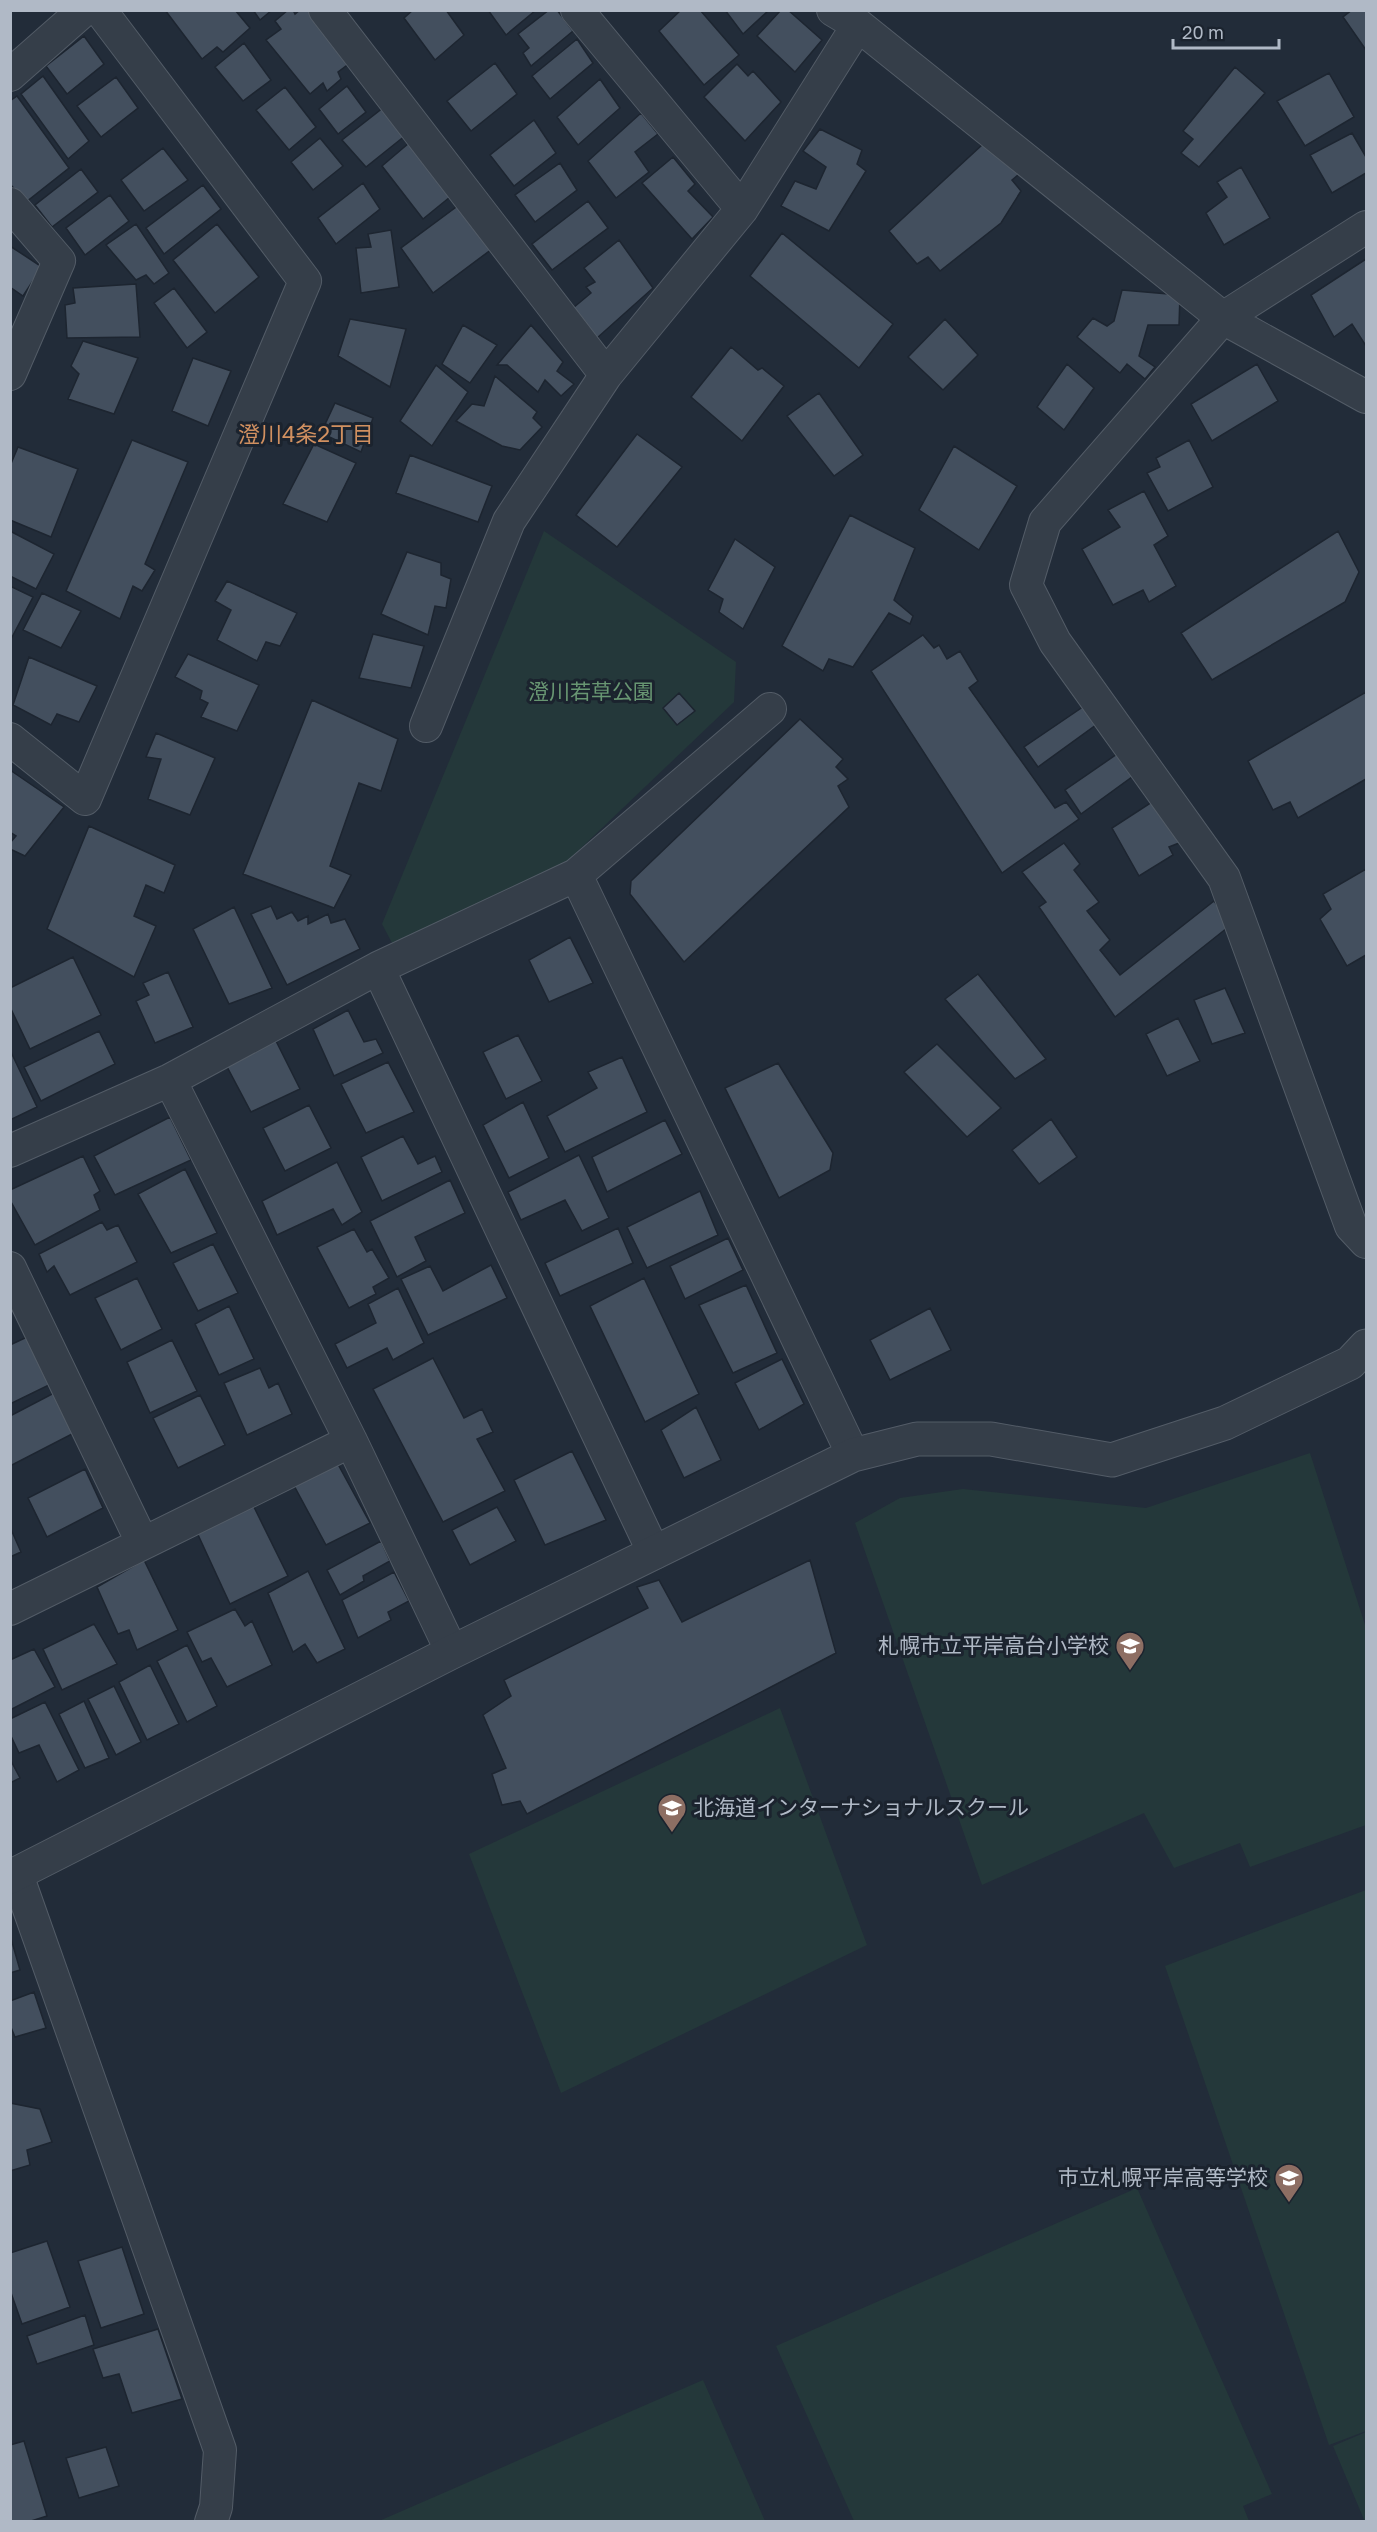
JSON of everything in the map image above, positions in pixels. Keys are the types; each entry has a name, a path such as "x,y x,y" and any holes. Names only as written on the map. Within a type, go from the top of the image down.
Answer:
{"street":[{"path":"10,75 84,10"},
{"path":"10,739 85,799 305,281 100,10"},
{"path":"325,10 606,375"},
{"path":"578,10 742,209"},
{"path":"426,726 509,521 606,375 742,209 845,18 1223,318 1366,397"},
{"path":"10,204 59,261 10,374"},
{"path":"1366,227 1223,318 1045,522 1026,585 1055,642 1224,878 1352,1226 1366,1242"},
{"path":"10,1152 170,1080 378,968 576,875 770,709"},
{"path":"576,875 853,1455"},
{"path":"378,968 654,1553"},
{"path":"170,1080 351,1442 452,1652"},
{"path":"10,1268 142,1542"},
{"path":"211,2522 216,2508 220,2450 14,1876 452,1652 853,1455 917,1439 991,1439 1112,1460 1225,1423 1350,1363 1366,1346"},
{"path":"10,1609 142,1542 351,1442"}],"green space":[{"name":"澄川若草公園","path":"544,531 736,662 734,702 558,870 392,943 382,924"},
{"name":"札幌市立平岸高台小学校","path":"1310,1453 1366,1628 1366,1825 1250,1867 1240,1843 1174,1868 1144,1813 982,1885 855,1523 900,1498 963,1489 1146,1508"},
{"path":"780,1708 867,1945 561,2093 469,1854"},
{"name":"市立札幌平岸高等学校","path":"1366,1890 1366,2431 1329,2445 1165,1966"},
{"path":"1137,2188 1272,2494 1243,2506 1249,2521 854,2521 776,2346"},
{"path":"703,2380 765,2521 379,2521"},
{"path":"1366,2432 1366,2521 1365,2522 1333,2446"}],"building":[{"path":"165,10 235,10 250,28 223,52 217,47 202,59"},
{"path":"253,10 272,10 260,20"},
{"path":"288,10 293,10 295,14 300,10 322,10 358,57 338,72 341,79 327,91 323,83 310,94 266,40 281,29 275,21"},
{"path":"413,10 446,10 464,35 435,60 404,18"},
{"path":"488,10 536,10 506,35"},
{"path":"549,10 557,10 573,31 531,66 523,53 529,48 518,34"},
{"path":"681,10 700,10 739,55 704,85 659,31"},
{"path":"725,10 769,10 743,34"},
{"path":"781,10 788,10 822,40 795,72 757,36"},
{"path":"1352,10 1366,10 1366,50 1343,17"},
{"path":"84,36 104,64 67,94 46,66"},
{"path":"577,39 593,63 550,99 532,76"},
{"path":"244,43 271,80 243,101 215,67"},
{"path":"495,63 517,94 471,131 447,101"},
{"path":"737,64 748,76 753,71 781,102 745,141 704,97"},
{"path":"1235,67 1265,93 1199,167 1181,153 1193,139 1183,131"},
{"path":"1329,73 1354,117 1305,146 1277,101"},
{"path":"43,76 89,141 68,159 21,94"},
{"path":"116,77 138,108 101,137 77,106"},
{"path":"600,79 620,108 578,145 557,117"},
{"path":"347,86 366,112 338,134 319,109"},
{"path":"285,87 316,127 289,150 256,110"},
{"path":"17,96 69,168 26,202 10,184 10,101"},
{"path":"388,104 411,131 366,167 342,140"},
{"path":"641,113 658,134 635,152 649,172 616,198 588,161"},
{"path":"534,120 556,153 514,186 490,155"},
{"path":"820,129 862,150 857,164 866,171 829,231 781,206 795,181 816,189 826,167 803,151"},
{"path":"1352,133 1366,157 1366,173 1332,193 1310,155"},
{"path":"320,138 343,166 313,190 291,162"},
{"path":"409,143 450,197 423,219 382,166"},
{"path":"982,145 1001,148 1023,171 1012,180 1021,191 1001,223 940,271 928,257 917,264 889,231"},
{"path":"163,148 188,180 144,211 121,180"},
{"path":"673,157 695,184 688,191 713,217 692,239 642,183"},
{"path":"560,163 577,190 535,222 515,195"},
{"path":"1241,167 1270,218 1224,245 1206,213 1227,197 1217,182"},
{"path":"81,169 98,192 52,227 35,205"},
{"path":"363,183 380,209 336,244 318,218"},
{"path":"203,185 221,209 164,254 146,228"},
{"path":"110,195 129,221 85,255 66,228"},
{"path":"588,201 608,228 552,270 532,244"},
{"path":"463,202 496,246 433,293 401,248"},
{"path":"136,224 169,273 154,284 146,275 136,280 106,245"},
{"path":"217,224 259,277 215,313 173,260"},
{"path":"391,230 399,287 361,293 356,248 371,247 368,234"},
{"path":"782,233 893,324 859,368 750,276"},
{"path":"619,240 653,288 597,338 573,308 591,293 586,287 595,282 584,268"},
{"path":"10,246 42,267 23,296 10,287"},
{"path":"1366,259 1366,346 1352,324 1334,337 1311,295"},
{"path":"136,284 140,337 67,338 65,305 75,303 73,288"},
{"path":"174,288 207,332 187,348 154,303"},
{"path":"1122,290 1180,295 1179,325 1148,325 1139,356 1155,367 1145,379 1127,364 1120,373 1077,337 1093,318 1107,326 1114,321"},
{"path":"350,319 406,329 390,387 338,356"},
{"path":"945,319 978,355 943,390 908,357"},
{"path":"463,325 497,345 470,383 442,364"},
{"path":"531,325 563,362 557,371 574,384 561,396 545,380 538,392 507,365 497,365"},
{"path":"83,341 138,358 114,414 68,399 79,374 71,366"},
{"path":"731,347 758,370 762,368 784,386 742,441 691,397"},
{"path":"193,358 231,371 208,426 172,411"},
{"path":"1067,364 1094,388 1064,430 1037,407"},
{"path":"1257,364 1278,401 1212,441 1191,404"},
{"path":"436,365 468,392 432,446 400,421"},
{"path":"495,376 537,412 533,418 542,427 520,450 502,446 456,421 472,404 484,406"},
{"path":"819,393 863,455 834,476 787,416"},
{"path":"335,403 373,418 361,452 321,433"},
{"path":"637,434 682,467 617,547 576,515"},
{"path":"132,440 188,462 145,564 155,570 142,591 133,586 120,619 66,591"},
{"path":"1189,440 1213,487 1168,511 1147,473 1160,467 1156,458"},
{"path":"314,444 356,463 327,522 283,504"},
{"path":"954,446 1017,486 979,550 919,510"},
{"path":"18,447 78,469 51,537 10,520 10,466"},
{"path":"410,455 492,486 478,522 396,493"},
{"path":"1144,491 1168,536 1154,545 1176,586 1149,602 1143,590 1113,605 1082,549 1120,527 1108,510"},
{"path":"850,515 915,548 894,600 913,616 910,624 889,613 853,667 829,659 823,671 782,646"},
{"path":"10,531 54,554 36,589 10,576"},
{"path":"1338,531 1359,572 1345,602 1212,680 1181,633"},
{"path":"735,539 775,567 743,629 719,612 723,599 708,590"},
{"path":"407,552 441,563 441,575 451,579 446,608 435,606 428,635 381,614"},
{"path":"227,581 297,613 280,646 266,642 257,661 217,640 231,610 215,601"},
{"path":"10,586 33,597 10,641"},
{"path":"42,593 81,611 61,648 23,630"},
{"path":"373,634 424,646 411,688 359,678"},
{"path":"923,635 934,648 939,645 947,659 960,651 978,681 969,688 1055,808 1066,802 1079,819 1002,873 871,671"},
{"path":"188,654 259,685 237,731 201,717 208,703 200,699 202,691 175,677"},
{"path":"29,657 97,686 79,722 57,714 51,725 13,705"},
{"path":"1366,692 1366,779 1298,818 1290,802 1273,810 1248,761"},
{"path":"679,693 695,711 677,725 663,708"},
{"path":"1099,696 1111,714 1038,767 1024,747"},
{"path":"312,700 398,739 381,791 359,783 330,866 351,875 334,908 243,874"},
{"path":"800,719 843,759 836,767 848,779 838,786 849,807 684,962 630,894 631,881"},
{"path":"156,733 215,758 190,815 148,799 161,759 146,757"},
{"path":"1133,743 1147,766 1081,814 1065,790"},
{"path":"10,770 64,807 25,856 10,849 10,843 16,836 10,832"},
{"path":"1155,800 1179,843 1169,847 1173,855 1139,876 1112,828"},
{"path":"89,826 175,865 164,893 146,885 134,916 156,926 134,977 47,929"},
{"path":"1064,843 1080,864 1074,870 1099,902 1087,911 1110,940 1100,950 1120,975 1214,901 1232,924 1115,1017 1039,907 1046,902 1022,872"},
{"path":"1366,869 1366,955 1347,966 1320,919 1331,909 1323,894"},
{"path":"271,906 277,919 292,912 298,921 308,916 308,924 328,914 331,923 345,919 360,949 287,985 251,914"},
{"path":"234,907 272,988 229,1004 193,929"},
{"path":"570,937 593,983 549,1002 529,960"},
{"path":"73,957 101,1015 30,1049 10,1007 10,988"},
{"path":"168,972 193,1027 155,1043 136,1001 149,995 143,983"},
{"path":"978,974 1046,1059 1015,1079 945,999"},
{"path":"1225,988 1245,1033 1212,1044 1194,1000"},
{"path":"348,1010 364,1042 376,1039 383,1053 334,1076 313,1029"},
{"path":"1178,1018 1200,1061 1167,1076 1146,1034"},
{"path":"99,1031 115,1064 41,1101 24,1067"},
{"path":"518,1035 542,1081 506,1099 483,1052"},
{"path":"274,1037 300,1089 251,1112 224,1061"},
{"path":"937,1044 1001,1108 967,1137 904,1072"},
{"path":"10,1050 37,1107 10,1120"},
{"path":"622,1057 647,1112 565,1152 547,1116 597,1088 588,1072"},
{"path":"388,1062 414,1112 366,1133 341,1084"},
{"path":"778,1063 833,1153 830,1170 779,1198 725,1088"},
{"path":"523,1102 549,1158 509,1178 483,1125"},
{"path":"309,1105 331,1148 285,1171 263,1128"},
{"path":"170,1117 191,1160 115,1195 94,1156"},
{"path":"1051,1119 1077,1157 1039,1184 1012,1150"},
{"path":"665,1120 682,1154 607,1192 592,1157"},
{"path":"403,1136 418,1164 435,1156 442,1172 382,1201 361,1157"},
{"path":"579,1155 609,1218 582,1231 565,1200 521,1220 508,1192"},
{"path":"83,1156 100,1191 94,1195 100,1210 35,1245 10,1200 10,1190"},
{"path":"337,1162 362,1212 342,1225 333,1209 277,1235 262,1201"},
{"path":"185,1169 217,1233 171,1253 138,1194"},
{"path":"450,1180 465,1213 415,1237 426,1261 397,1277 370,1221"},
{"path":"700,1191 718,1235 647,1268 627,1227"},
{"path":"102,1222 107,1230 118,1225 137,1262 70,1295 54,1266 47,1272 39,1254"},
{"path":"618,1228 633,1263 560,1296 545,1263"},
{"path":"354,1229 367,1252 372,1249 389,1278 373,1287 376,1294 349,1308 317,1247"},
{"path":"728,1238 743,1270 685,1299 670,1266"},
{"path":"213,1244 238,1293 198,1311 173,1263"},
{"path":"491,1265 507,1298 428,1335 401,1279 430,1266 443,1291"},
{"path":"137,1278 162,1329 121,1350 95,1298"},
{"path":"644,1278 699,1394 645,1422 590,1306"},
{"path":"746,1285 777,1353 733,1373 699,1305"},
{"path":"398,1288 424,1343 393,1360 387,1348 347,1368 335,1344 376,1323 368,1304"},
{"path":"229,1306 254,1359 219,1375 195,1324"},
{"path":"930,1308 951,1350 890,1380 870,1340"},
{"path":"27,1337 49,1385 10,1404 10,1345"},
{"path":"172,1340 197,1391 150,1413 127,1362"},
{"path":"433,1358 464,1418 482,1409 493,1432 477,1439 505,1491 443,1522 373,1389"},
{"path":"782,1359 804,1404 759,1430 735,1383"},
{"path":"260,1368 269,1388 278,1383 292,1414 247,1435 224,1383"},
{"path":"54,1393 74,1433 10,1466 10,1416"},
{"path":"200,1395 225,1445 178,1468 153,1418"},
{"path":"696,1407 721,1460 684,1478 661,1430"},
{"path":"572,1451 606,1520 545,1545 514,1480"},
{"path":"334,1457 370,1523 326,1545 291,1480"},
{"path":"85,1469 103,1508 47,1537 28,1498"},
{"path":"249,1497 288,1576 230,1604 194,1526"},
{"path":"497,1507 516,1541 470,1565 452,1530"},
{"path":"10,1527 21,1552 10,1557"},
{"path":"381,1541 390,1561 363,1576 364,1581 340,1595 327,1570"},
{"path":"144,1560 178,1630 137,1650 129,1630 118,1634 97,1587"},
{"path":"810,1560 836,1653 527,1814 520,1801 502,1805 492,1774 506,1768 483,1715 511,1696 504,1680 648,1608 637,1587 659,1580 682,1622"},
{"path":"308,1571 345,1649 317,1663 305,1644 293,1652 268,1593"},
{"path":"394,1572 409,1601 388,1612 391,1620 358,1638 342,1600"},
{"path":"235,1609 245,1626 252,1621 272,1665 227,1687 211,1658 202,1662 187,1632"},
{"path":"94,1624 117,1664 62,1690 43,1649"},
{"path":"187,1645 217,1706 187,1722 157,1661"},
{"path":"34,1649 55,1687 10,1710 10,1660"},
{"path":"150,1665 179,1724 147,1740 119,1682"},
{"path":"114,1686 141,1742 116,1755 88,1699"},
{"path":"84,1701 109,1758 85,1768 59,1714"},
{"path":"45,1702 79,1770 57,1782 39,1745 19,1753 10,1734 10,1719"},
{"path":"10,1759 20,1778 10,1783"},
{"path":"10,1935 20,1970 10,1973"},
{"path":"34,1992 46,2028 15,2037 10,2025 10,2001"},
{"path":"10,2103 40,2109 52,2142 27,2150 30,2165 10,2171"},
{"path":"47,2241 70,2307 22,2324 10,2290 10,2253"},
{"path":"122,2247 144,2314 101,2328 78,2261"},
{"path":"85,2315 94,2345 37,2364 27,2336"},
{"path":"158,2329 182,2399 132,2413 119,2374 103,2378 93,2349"},
{"path":"24,2441 47,2516 28,2522 10,2522 10,2445"},
{"path":"106,2447 119,2486 79,2498 66,2458"}],"place":[{"name":"札幌市立平岸高台小学校","path":"1130,1672"},
{"name":"北海道インターナショナルスクール","path":"672,1834"},
{"name":"市立札幌平岸高等学校","path":"1289,2204"}],"district":[{"name":"澄川4条2丁目","path":"306,434"}]}
